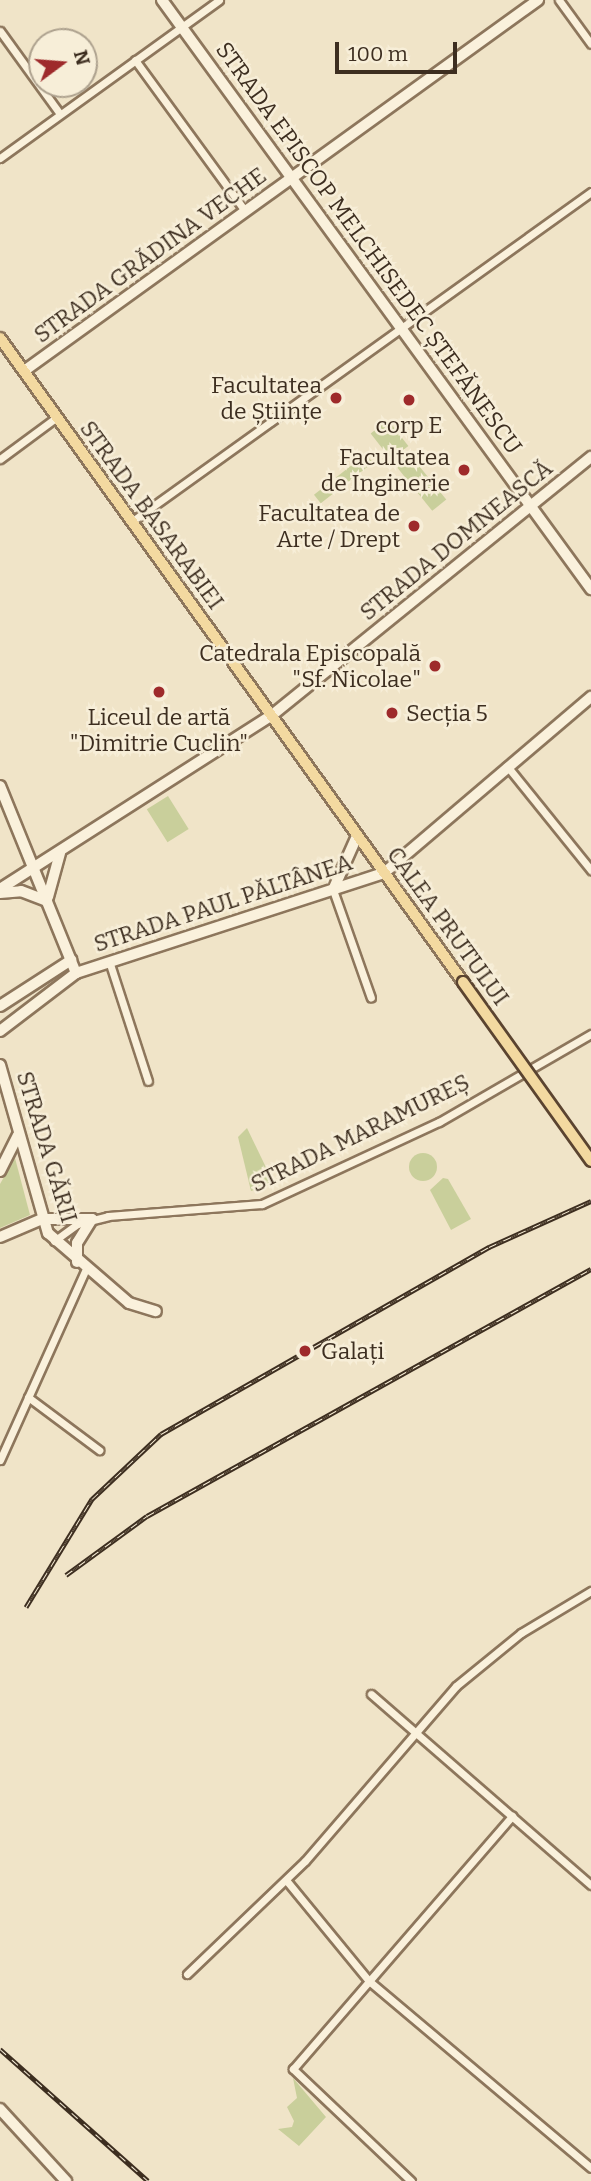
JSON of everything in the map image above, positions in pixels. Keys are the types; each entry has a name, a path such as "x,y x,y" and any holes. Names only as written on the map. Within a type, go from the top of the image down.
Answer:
{"main road":[{"name":"STRADA BASARABIEI","path":"0,338 271,716"},
{"name":"CALEA PRUTULUI","path":"271,716 591,1161"}],"street":[{"name":"STRADA EPISCOP MELCHISEDEC ȘTEFĂNESCU","path":"162,0 591,589"},
{"path":"0,158 219,0"},
{"name":"STRADA GRĂDINA VECHE","path":"24,372 538,0"},
{"path":"559,0 591,44"},
{"path":"0,31 60,114"},
{"path":"135,60 245,211"},
{"path":"131,522 591,192"},
{"path":"0,459 57,417"},
{"name":"STRADA DOMNEASCĂ","path":"0,891 271,716 591,457"},
{"path":"384,873 591,697"},
{"path":"507,766 591,870"},
{"path":"0,786 76,973 0,1031"},
{"path":"357,836 333,890 371,998"},
{"path":"47,901 60,853"},
{"name":"STRADA PAUL PĂLTÂNEA","path":"76,973 384,873"},
{"path":"0,891 21,891 47,901"},
{"path":"0,1006 71,960"},
{"path":"109,961 148,1082"},
{"name":"STRADA MARAMUREȘ","path":"54,1241 92,1219 262,1203 439,1122 591,1034"},
{"name":"STRADA GĂRII","path":"0,1065 41,1219 54,1241 129,1303 156,1311"},
{"path":"0,1171 18,1135"},
{"path":"0,1237 41,1219 92,1219"},
{"path":"0,1460 81,1265 77,1243 92,1219"},
{"path":"28,1397 99,1450"},
{"path":"187,1974 286,1880 472,1671 521,1633 591,1591"},
{"path":"370,1694 591,1885"},
{"path":"411,2181 293,2069 513,1816"},
{"path":"286,1880 369,1981 591,2168"},
{"path":"0,2109 66,2181"}],"green space":[{"path":"388,420 408,446 391,460 371,434"},
{"path":"366,454 373,463 321,503 314,495"},
{"path":"411,456 446,500 432,511 397,467"},
{"path":"168,796 189,829 167,842 147,809"},
{"path":"247,1128 274,1184 251,1191 238,1137"},
{"path":"423,1153 433,1157 437,1167 433,1177 423,1181 413,1177 409,1167 413,1157"},
{"path":"15,1158 30,1215 0,1228 0,1184"},
{"path":"443,1178 448,1179 471,1219 451,1230 430,1190"},
{"path":"293,2078 326,2117 299,2146 278,2129 292,2127 294,2121 287,2107 297,2098"}],"railway":[{"path":"26,1607 92,1499 161,1434 489,1247 591,1201"},
{"path":"66,1575 147,1516 591,1269"},
{"path":"0,2049 148,2181"}],"place":[{"name":"Facultatea de Științe","path":"336,398"},
{"name":"corp E","path":"409,400"},
{"name":"Facultatea de Inginerie","path":"464,470"},
{"name":"Facultatea de Arte / Drept","path":"414,526"},
{"name":"Catedrala Episcopală \"Sf. Nicolae\"","path":"435,666"},
{"name":"Liceul de artă \"Dimitrie Cuclin\"","path":"159,692"},
{"name":"Secția 5","path":"392,713"},
{"name":"Galați","path":"305,1351"}]}
